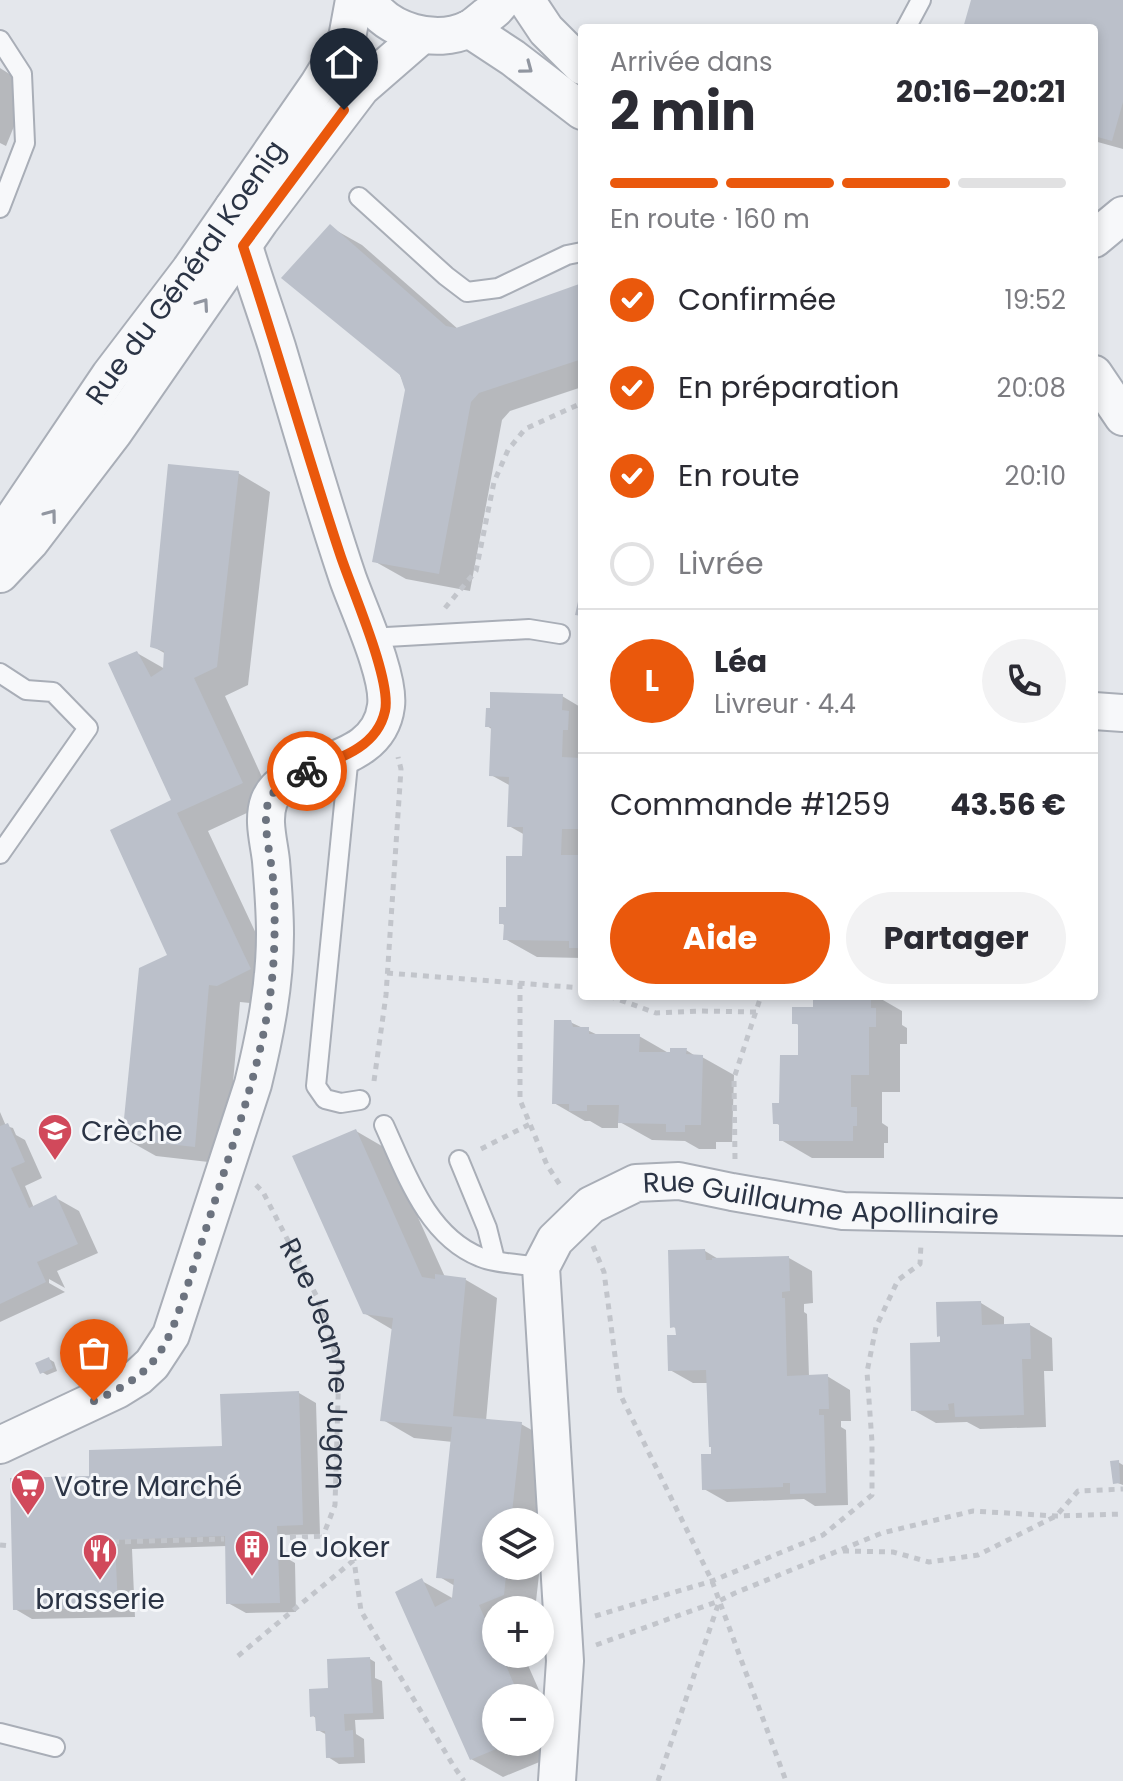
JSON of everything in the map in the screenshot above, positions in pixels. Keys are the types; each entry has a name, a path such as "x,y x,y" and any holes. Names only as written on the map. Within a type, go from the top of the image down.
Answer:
{"street":[{"name":"Rue du Général Koenig","path":"3,528 110,375 190,270 318,85 347,38 354,0"},
{"path":"368,0 372,7 395,25 422,35 446,35 469,29 498,8 502,0"},
{"path":"526,0 546,30 578,62"},
{"path":"469,29 578,108"},
{"name":"Rue du Général Koenig","path":"0,574 30,542 114,432 243,246 361,88 422,35"},
{"path":"0,1445 138,1377 152,1364 171,1335 259,1060 272,986 275,921 266,823 269,802 288,780 361,747 378,728 386,707 386,693 330,525 233,208"},
{"path":"1098,236 1123,215"},
{"path":"1098,380 1123,417"},
{"path":"1098,711 1123,713"},
{"name":"Rue Guillaume Apollinaire","path":"541,1267 555,1240 591,1205 636,1183 679,1181 843,1211 1123,1217"},
{"path":"541,1267 565,1661 557,1781"}],"lane":[{"path":"908,24 921,0"},
{"path":"0,40 22,74 25,143 0,208"},
{"path":"359,197 467,292 498,288 567,255 578,253"},
{"path":"369,638 529,629 560,634"},
{"path":"0,673 26,690 53,692 88,728 0,854"},
{"path":"349,754 316,1086 325,1099 341,1103 360,1100"},
{"path":"384,1125 410,1181 434,1222 457,1246 483,1259 541,1267"},
{"path":"459,1160 487,1228 495,1260"},
{"path":"0,1733 55,1747"}],"path":[{"path":"424,635 476,571 494,482 508,450 525,429 578,405"},
{"path":"360,1100 373,1087 387,973 401,769 397,752 378,728"},
{"path":"387,973 578,988"},
{"path":"520,983 520,1100 547,1165 579,1216 604,1272 620,1394 712,1581 786,1781"},
{"path":"620,1000 656,1013 756,1012"},
{"path":"732,1192 735,1161 734,1078 760,1000"},
{"path":"459,1160 530,1124"},
{"name":"Rue Jeanne Jugan","path":"226,1167 249,1177 263,1192 317,1297 339,1365 335,1505 323,1536 329,1537 354,1560"},
{"path":"563,1612 594,1617 712,1581 823,1535 872,1495 867,1372 876,1327 898,1280 920,1264 921,1242"},
{"path":"838,1550 893,1552 929,1562 978,1555 1056,1516 1078,1491 1123,1489"},
{"path":"565,1661 597,1645 719,1601 882,1533 973,1511 1056,1516 1123,1514"},
{"path":"278,1538 323,1536"},
{"path":"113,1542 224,1539"},
{"path":"0,1545 10,1546"},
{"path":"238,1656 354,1560"},
{"path":"354,1560 361,1611 464,1781"},
{"path":"658,1781 719,1601"}],"building":[{"path":"971,0 1123,0 1123,102 1112,141 1098,137 1098,24 964,24"},
{"path":"330,224 446,326 456,328 578,284 578,360 479,393 471,402 439,574 372,562 405,390 400,375 281,278"},
{"path":"168,464 239,471 217,667 194,678 243,783 177,813 251,969 217,986 209,985 195,1147 122,1139 139,968 167,955 110,830 171,800 108,663 137,651 151,677 163,669 164,651 150,647"},
{"path":"490,692 563,694 562,710 569,711 568,730 563,730 562,757 578,758 578,829 562,829 561,855 578,855 578,948 569,948 569,941 503,940 504,924 499,924 499,907 506,907 506,856 522,856 523,827 507,827 509,777 489,776 491,727 485,727 486,708 490,708"},
{"path":"813,1000 871,1000 871,1008 876,1008 876,1027 869,1027 869,1075 851,1075 851,1107 857,1107 853,1141 779,1141 779,1124 773,1124 772,1103 779,1103 780,1055 798,1055 798,1024 792,1024 792,1007 813,1007"},
{"path":"554,1020 571,1020 573,1027 589,1027 589,1034 640,1034 639,1052 670,1052 670,1048 687,1048 686,1054 703,1055 701,1125 685,1125 685,1132 666,1132 666,1124 618,1123 619,1105 587,1105 587,1111 569,1111 569,1104 552,1104"},
{"path":"8,1123 25,1162 11,1168 29,1208 56,1195 78,1244 37,1262 46,1282 0,1304 0,1126"},
{"path":"356,1129 422,1277 435,1279 435,1274 466,1278 453,1416 522,1422 513,1508 482,1508 482,1580 506,1580 504,1595 482,1596 482,1604 479,1605 482,1612 482,1668 507,1668 514,1684 482,1684 482,1755 470,1760 395,1592 422,1578 435,1607 452,1598 454,1579 436,1578 452,1427 380,1421 393,1318 363,1314 292,1156"},
{"path":"705,1249 706,1260 789,1256 790,1291 782,1292 782,1298 785,1298 787,1376 828,1374 829,1409 819,1409 819,1415 824,1415 826,1493 790,1494 790,1483 783,1483 783,1487 702,1490 701,1454 711,1454 706,1370 668,1371 667,1335 676,1335 675,1327 670,1328 668,1250"},
{"path":"981,1301 982,1325 1030,1323 1031,1359 1022,1359 1024,1415 955,1417 954,1403 948,1404 949,1410 911,1411 910,1343 940,1342 940,1336 937,1337 936,1302"},
{"path":"49,1357 53,1368 40,1374 35,1363"},
{"path":"299,1391 303,1525 277,1526 280,1603 226,1604 225,1536 115,1540 118,1608 13,1610 10,1478 89,1476 89,1450 222,1446 220,1394"},
{"path":"1119,1460 1120,1483 1113,1484 1110,1461"},
{"path":"370,1657 373,1713 344,1714 345,1731 353,1730 354,1757 326,1758 325,1731 316,1731 315,1716 310,1717 309,1689 328,1688 327,1659"}],"way so far":[{"path":"94,1401 138,1377 152,1364 171,1335 253,1084 269,1011 275,936 273,879 266,823 269,802 279,787 307,771"}],"place":[{"name":"Crèche","path":"55,1162"},
{"name":"Votre Marché","path":"28,1517"},
{"name":"Le Joker","path":"252,1578"},
{"name":"brasserie","path":"100,1582"}],"route":[{"path":"307,771 349,754 370,739 383,717 386,693 243,246 344,110"}]}
